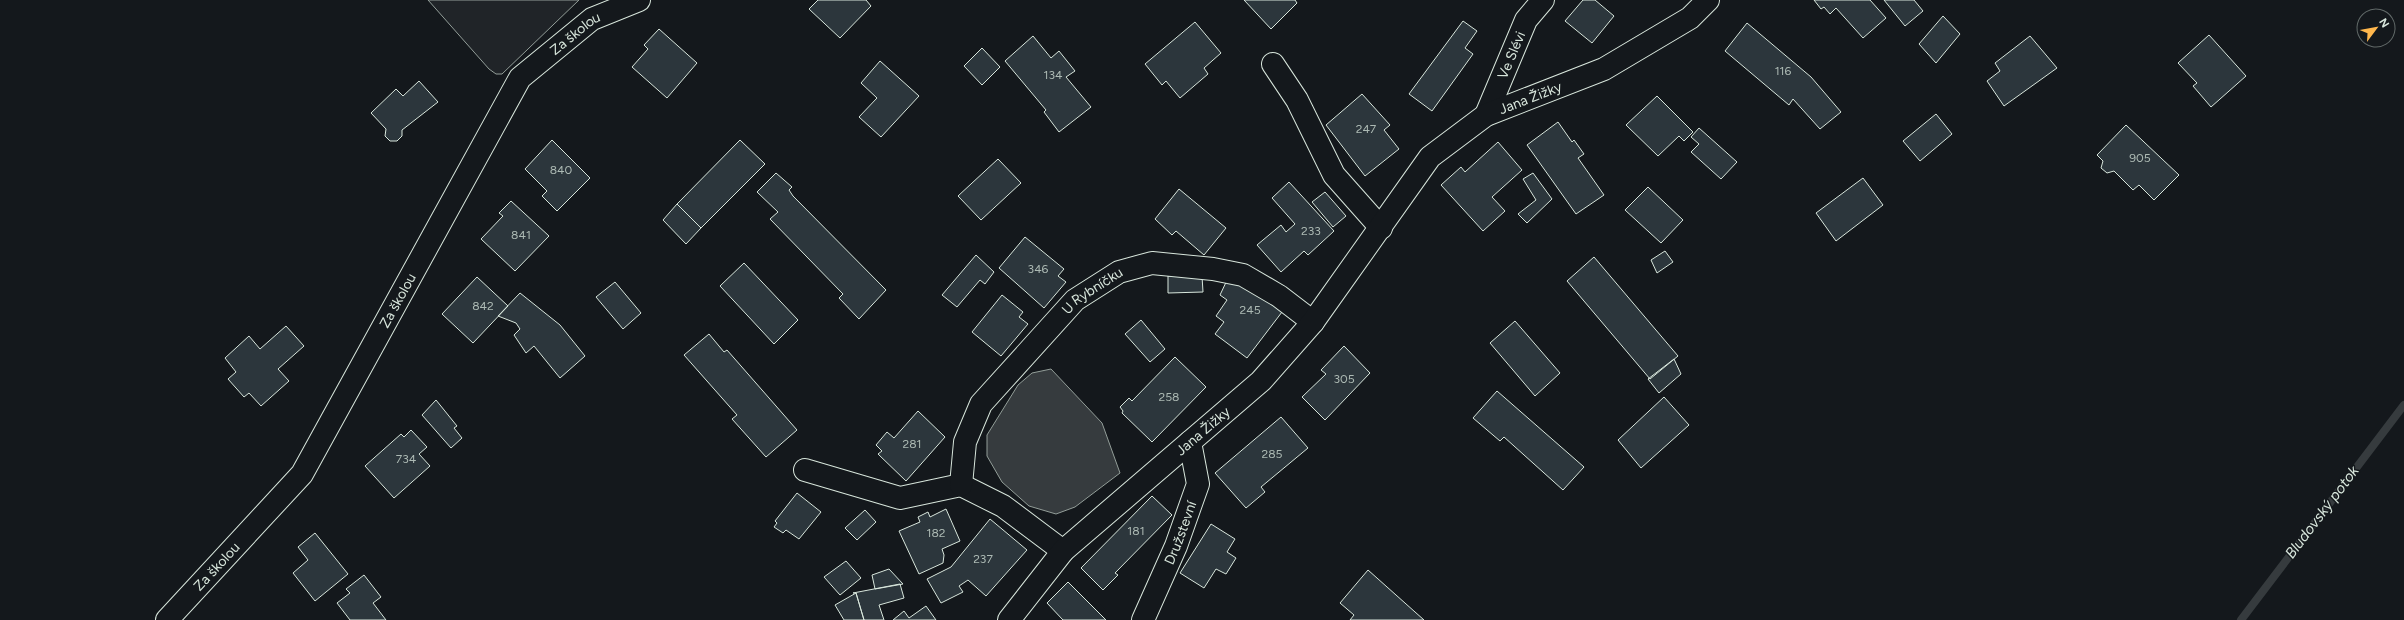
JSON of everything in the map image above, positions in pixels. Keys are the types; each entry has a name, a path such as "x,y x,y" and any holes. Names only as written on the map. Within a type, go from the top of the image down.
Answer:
{"street":[{"name":"Za školou","path":"167,620 302,474 520,78 592,19 640,0"},
{"name":"Ve Slévi","path":"1486,114 1526,20 1543,0"},
{"name":"Jana Žižky","path":"1009,620 1063,551 1262,381 1313,322 1430,157 1486,114 1604,69 1690,18 1708,0"},
{"path":"1273,64 1297,100 1334,175 1381,228"},
{"name":"U Rybníčku","path":"961,484 965,442 981,404 1075,300 1119,272 1152,263 1213,269 1243,276 1279,296 1313,322"},
{"name":"Družstevní","path":"1144,620 1176,546 1198,484 1190,442"},
{"path":"805,470 900,498 961,484 1003,506 1063,551"}],"shaded area":[{"path":"428,0 579,0 502,74 496,74 489,69"},
{"path":"1051,369 1102,423 1120,473 1075,507 1056,514 1029,506 1002,482 987,456 987,435 1018,385 1032,373"}],"building":[{"path":"818,0 866,0 871,6 840,38 809,9"},
{"path":"1244,0 1295,0 1297,3 1271,29"},
{"path":"1583,0 1595,0 1614,16 1592,43 1565,21"},
{"path":"1814,0 1870,0 1886,18 1863,38 1836,8 1830,14 1824,7 1821,9"},
{"path":"1884,0 1914,0 1923,11 1905,26"},
{"path":"1943,16 1960,34 1936,63 1919,44"},
{"path":"1463,21 1477,31 1465,48 1473,54 1432,111 1409,94"},
{"path":"1195,22 1221,53 1204,68 1208,74 1180,98 1166,81 1162,85 1145,64"},
{"path":"1747,23 1811,77 1841,112 1820,129 1793,99 1789,105 1725,51"},
{"path":"659,29 697,63 667,98 632,67 648,49 644,45"},
{"path":"2209,35 2246,76 2211,107 2193,86 2197,83 2178,63"},
{"path":"1033,36 1051,58 1059,51 1075,71 1066,77 1091,107 1059,132 1044,112 1046,110 1005,61"},
{"path":"2030,36 2057,68 2004,106 1987,81 2000,71 1995,63"},
{"path":"982,48 1000,67 982,85 964,66"},
{"path":"880,61 919,96 881,137 859,117 877,98 861,83"},
{"path":"419,81 438,102 402,130 402,136 397,141 390,141 385,136 386,129 371,113 396,89 403,96"},
{"path":"1362,94 1390,125 1384,130 1399,149 1365,176 1326,125"},
{"path":"1657,96 1693,132 1684,141 1679,136 1658,156 1626,125"},
{"path":"1936,114 1952,134 1920,161 1903,141"},
{"path":"1558,122 1572,142 1574,140 1584,154 1578,158 1604,195 1576,214 1527,145"},
{"path":"2126,125 2179,175 2154,200 2139,185 2133,190 2114,171 2107,173 2101,168 2103,161 2097,155"},
{"path":"1699,128 1737,162 1721,179 1691,152 1699,144 1691,137"},
{"path":"552,140 590,178 557,211 542,196 547,191 525,169"},
{"path":"740,140 765,164 701,228 677,204"},
{"path":"1498,142 1522,170 1492,197 1505,211 1483,231 1441,185 1461,167 1465,172"},
{"path":"998,159 1021,183 981,220 958,196"},
{"path":"776,173 792,187 789,190 793,196 886,290 859,319 839,298 843,294 770,219 778,212 757,192"},
{"path":"1533,173 1552,199 1527,223 1518,214 1536,200 1523,179"},
{"path":"1863,178 1883,205 1836,241 1816,213"},
{"path":"1289,182 1334,231 1308,255 1304,251 1281,272 1257,245 1281,225 1286,232 1295,224 1272,198"},
{"path":"1648,187 1683,220 1661,243 1625,210"},
{"path":"1179,189 1226,228 1204,255 1176,231 1172,235 1155,219"},
{"path":"1325,192 1346,216 1333,227 1312,202"},
{"path":"511,201 549,236 515,271 481,239 503,216 499,213"},
{"path":"677,204 701,228 686,244 663,220"},
{"path":"1025,237 1064,269 1058,276 1066,282 1044,308 999,268"},
{"path":"1665,251 1673,262 1657,273 1651,260"},
{"path":"976,255 994,272 985,284 980,280 957,307 942,295"},
{"path":"1594,257 1678,356 1650,379 1567,281"},
{"path":"744,263 798,320 774,344 720,286"},
{"path":"1168,276 1202,276 1203,292 1168,293"},
{"path":"477,277 508,306 473,343 442,314"},
{"path":"1228,278 1250,288 1282,312 1247,358 1215,334 1224,322 1216,316 1227,300 1220,295"},
{"path":"615,282 641,313 623,329 596,297"},
{"path":"520,293 560,325 585,356 560,378 534,346 526,353 514,335 520,329 516,323 498,316"},
{"path":"1002,295 1023,312 1019,317 1028,324 1001,356 972,332"},
{"path":"1141,320 1165,349 1150,362 1125,334"},
{"path":"1515,321 1560,373 1535,396 1490,343"},
{"path":"286,326 304,346 278,369 289,381 261,406 249,393 244,397 228,379 236,372 225,358 249,336 260,349"},
{"path":"709,334 724,352 727,350 797,430 766,457 732,419 737,415 684,355"},
{"path":"1344,346 1370,373 1325,420 1302,397 1326,374 1321,370"},
{"path":"1175,357 1206,387 1152,442 1122,413 1123,411 1120,407 1129,398 1132,401"},
{"path":"1674,359 1681,374 1659,393 1648,379"},
{"path":"1497,391 1584,467 1563,490 1504,437 1500,441 1473,418"},
{"path":"1664,397 1689,425 1641,468 1618,440"},
{"path":"436,400 457,426 454,428 462,438 451,448 422,415"},
{"path":"918,411 945,437 906,481 878,454 882,451 876,445 887,432 894,438"},
{"path":"1281,417 1308,448 1261,487 1265,492 1246,508 1215,473"},
{"path":"411,430 427,447 419,454 430,466 394,498 365,466 401,434 404,437"},
{"path":"797,493 821,512 799,539 786,530 783,533 774,527 777,523 775,521"},
{"path":"1152,496 1172,515 1115,573 1118,575 1103,590 1081,568"},
{"path":"946,509 960,541 942,549 944,555 943,563 919,574 899,531 920,522 918,517 928,512 930,517"},
{"path":"865,510 876,522 857,540 845,528"},
{"path":"990,519 1027,550 986,596 968,580 959,586 963,592 941,603 927,579 951,567"},
{"path":"1211,524 1235,539 1227,552 1236,558 1226,574 1216,569 1204,588 1180,573"},
{"path":"315,533 348,574 315,601 293,573 308,560 298,547"},
{"path":"846,561 861,578 840,595 824,577"},
{"path":"889,569 903,584 875,589 872,575"},
{"path":"1368,570 1424,620 1350,620 1354,615 1340,603"},
{"path":"364,575 381,597 373,603 386,620 350,620 337,603 350,593 346,589"},
{"path":"1068,582 1106,620 1063,620 1047,603"},
{"path":"900,584 904,598 879,605 884,620 864,620 856,593 853,593"},
{"path":"856,593 864,620 844,620 835,605"},
{"path":"926,606 936,620 893,620 904,611 909,618"}],"waterway":[{"name":"Bludovský potok","path":"2241,620 2404,405"}]}
